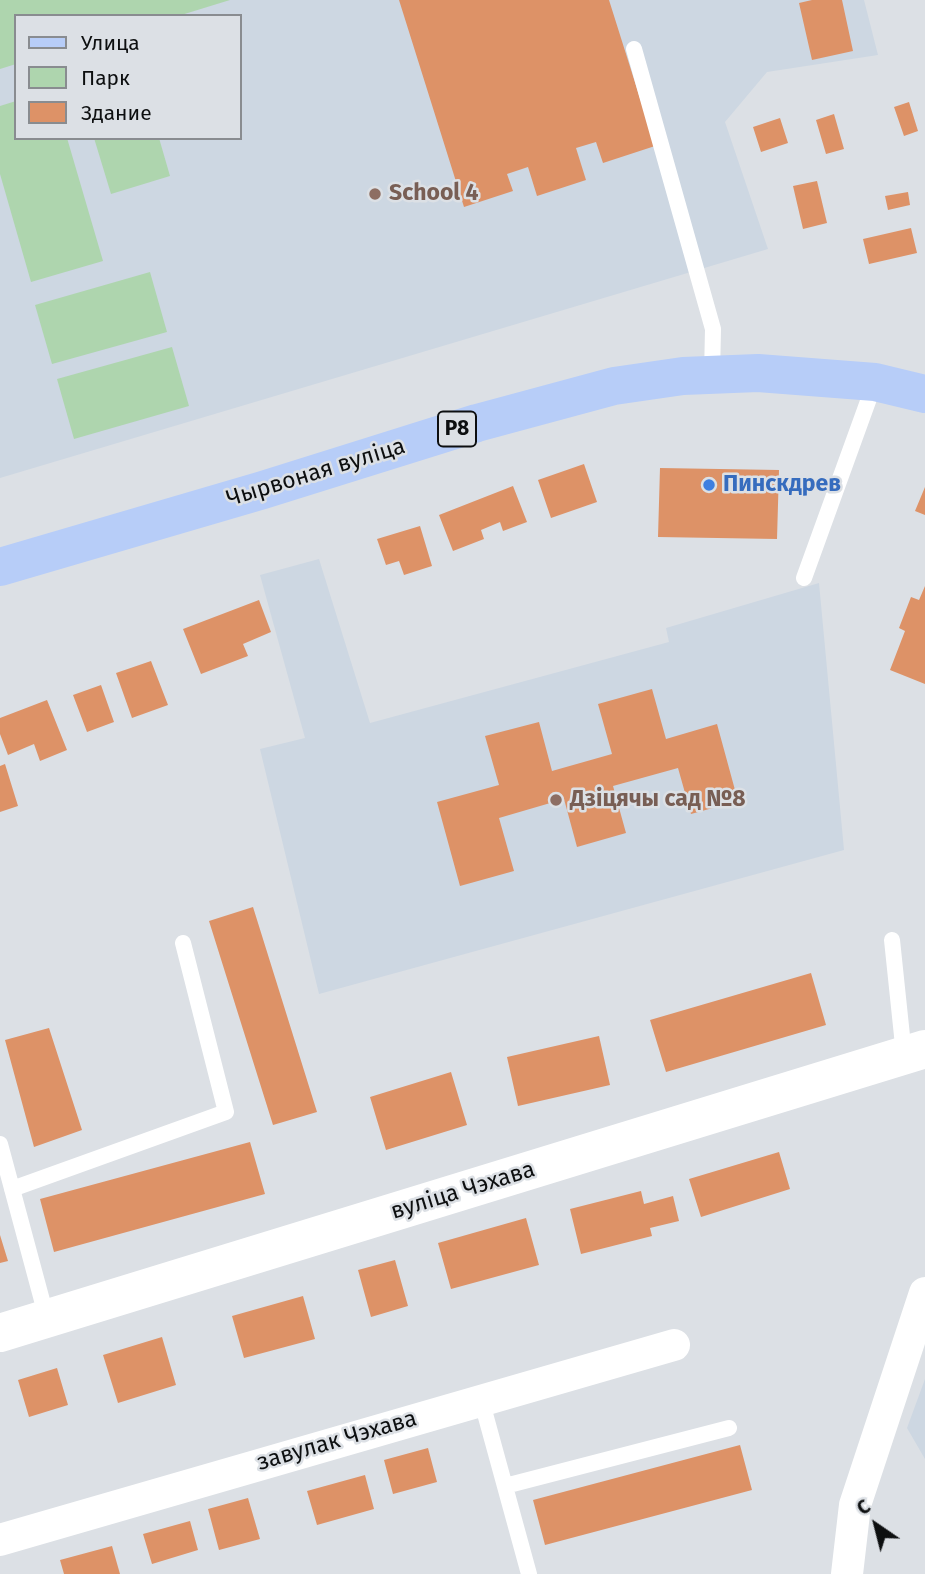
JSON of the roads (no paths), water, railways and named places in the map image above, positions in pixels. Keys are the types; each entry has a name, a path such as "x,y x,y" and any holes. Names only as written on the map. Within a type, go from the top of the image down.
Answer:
{"main road":[{"name":"Чырвоная вуліца","path":"0,567 263,490 478,423 614,386 712,375 758,373 875,382 925,394"}],"street":[{"name":"вуліца Чэхава","path":"0,1333 915,1052"},
{"path":"847,1574 855,1505 925,1293"},
{"name":"завулак Чэхава","path":"0,1540 674,1345"}],"lane":[{"path":"634,49 713,329 712,375"},
{"path":"804,578 875,382"},
{"path":"892,940 915,1052"},
{"path":"12,1189 226,1112 183,943"},
{"path":"0,1144 47,1319"},
{"path":"481,1399 528,1574"},
{"path":"505,1486 729,1429"}],"place":[{"name":"School 4","path":"375,194"},
{"name":"Пинскдрев","path":"709,485"},
{"name":"Дзіцячы сад №8","path":"556,800"}]}
